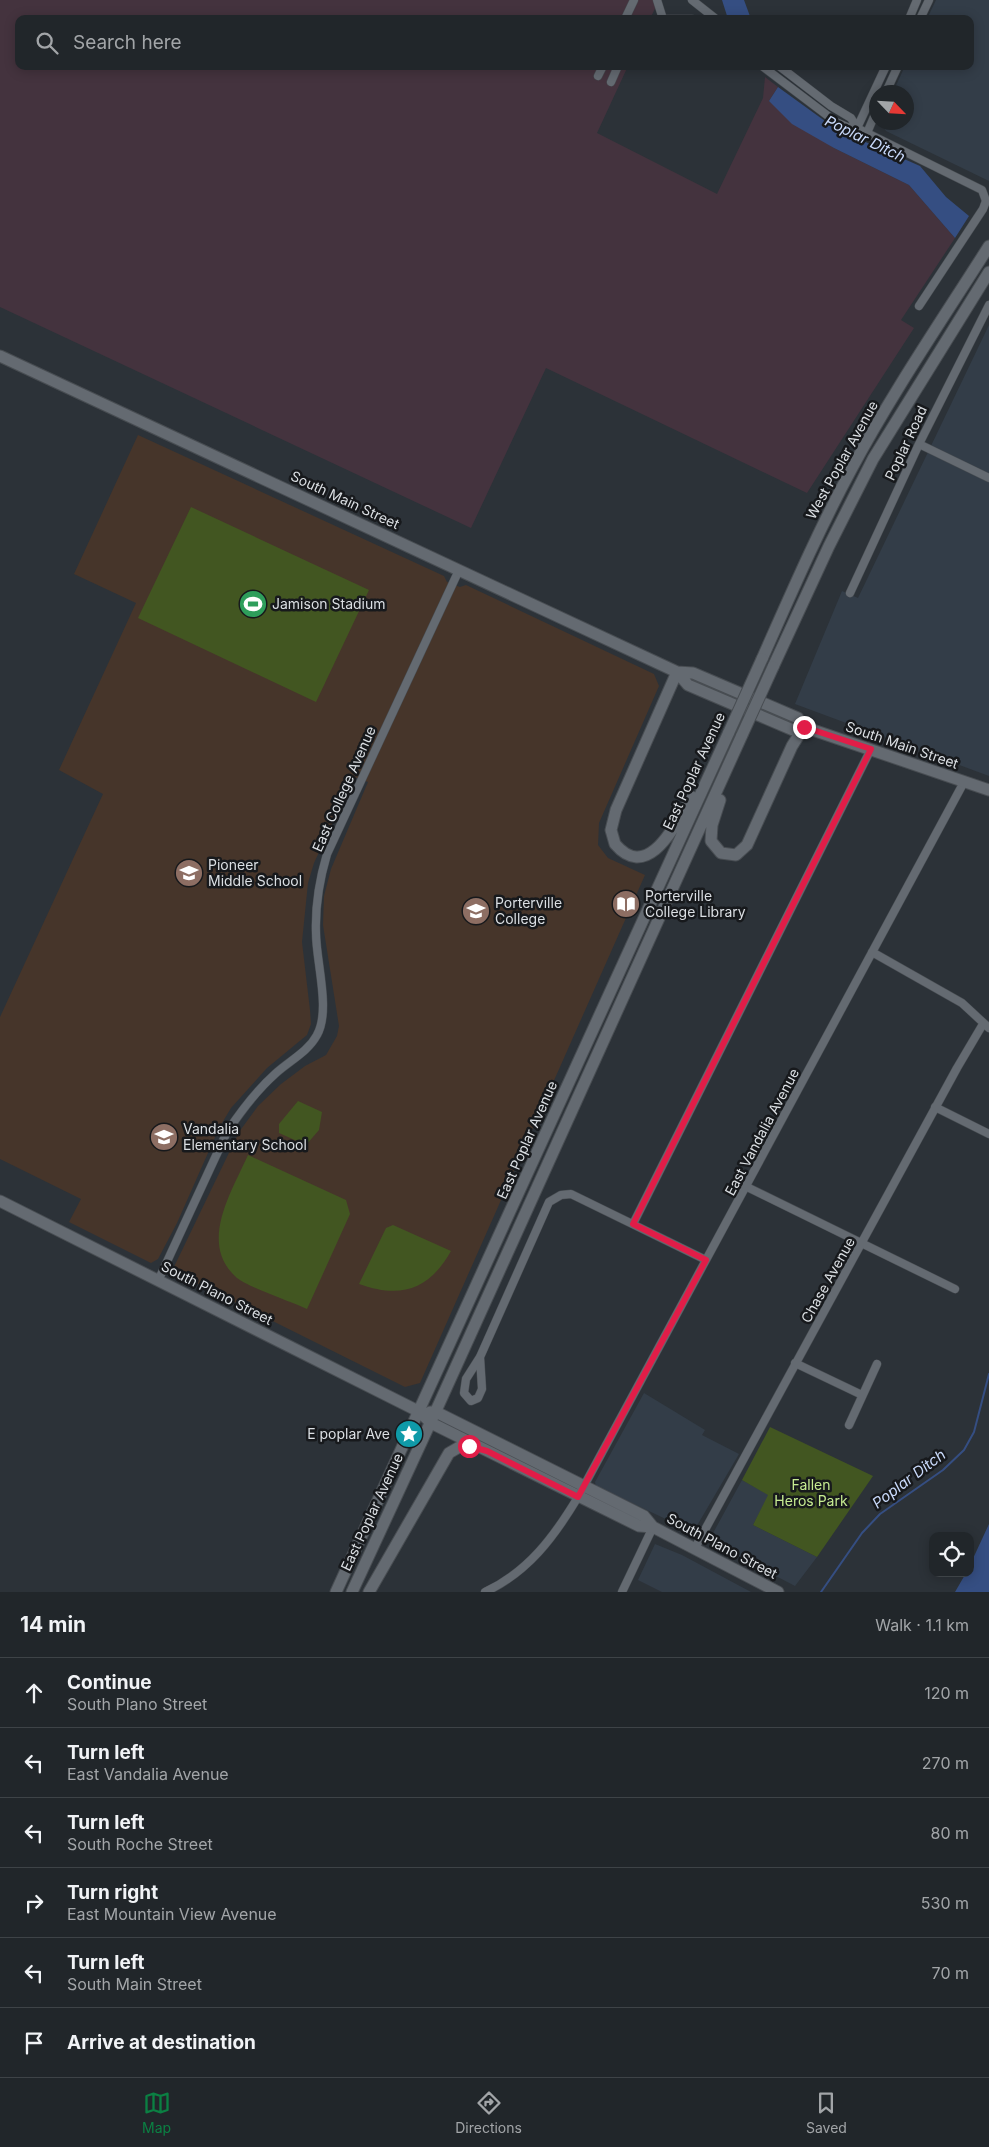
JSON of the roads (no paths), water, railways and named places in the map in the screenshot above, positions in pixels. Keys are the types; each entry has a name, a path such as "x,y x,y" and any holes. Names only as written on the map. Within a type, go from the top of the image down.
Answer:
{"main road":[{"name":"West Poplar Avenue","path":"744,700 821,529 852,469 895,394 989,246"},
{"name":"West Poplar Avenue","path":"755,707 828,546 873,459 901,410 989,272"},
{"name":"South Main Street","path":"0,356 678,672 692,672 798,718 804,727 989,790"},
{"path":"678,672 614,817 612,835 618,848 637,857 647,856 656,851 714,762"},
{"name":"East Poplar Avenue","path":"336,1592 420,1412 714,762 744,700"},
{"name":"East Poplar Avenue","path":"352,1592 436,1412 755,707"},
{"path":"742,735 710,832 714,847 729,855 736,855 747,845 792,746 804,727"},
{"name":"South Plano Street","path":"0,1201 420,1412 430,1423 487,1451 581,1492 644,1516 653,1527 778,1592"},
{"name":"South Plano Street","path":"420,1412 436,1412 581,1492"},
{"path":"369,1592 449,1453 461,1446 487,1451"}],"street":[{"path":"627,15 634,0"},
{"path":"657,0 663,15"},
{"path":"692,0 711,15"},
{"path":"911,15 917,0"},
{"path":"922,15 928,0"},
{"path":"598,76 601,70"},
{"path":"611,82 616,70"},
{"path":"767,70 829,118 846,127 857,128 978,187 985,194 983,209 919,306"},
{"path":"784,70 831,106 851,118 857,128"},
{"path":"857,128 884,70"},
{"path":"889,85 896,70"},
{"path":"867,133 869,128"},
{"name":"Poplar Road","path":"850,593 919,444 989,305"},
{"path":"919,444 989,478"},
{"name":"East College Avenue","path":"158,1281 227,1132 258,1089 300,1055 318,1034 322,1020 316,935 316,904 319,880 327,854 459,570"},
{"path":"633,1224 871,749"},
{"name":"East Vandalia Avenue","path":"485,1592 516,1574 536,1556 559,1529 581,1492 747,1188 964,782"},
{"path":"872,952 962,1003 986,1026"},
{"name":"Chase Avenue","path":"695,1548 935,1107 986,1026"},
{"path":"935,1107 989,1134"},
{"path":"747,1188 954,1288"},
{"path":"480,1357 482,1389 478,1398 471,1400 465,1396 464,1385 470,1370 480,1357 549,1202 561,1195 571,1194 706,1260"},
{"path":"795,1363 862,1394"},
{"path":"849,1425 877,1364"},
{"path":"622,1592 653,1527"}],"water":[{"path":"722,0 744,0 750,15 727,15"},
{"path":"778,87 836,129 920,166 946,197 969,216 955,238 909,185 834,148 792,124 769,101"},
{"path":"989,1524 989,1592 955,1592 964,1577 974,1577 974,1556"}],"waterway":[{"name":"Poplar Ditch","path":"821,1592 862,1533 880,1514 943,1470 964,1450 974,1432 989,1374"}],"place":[{"name":"Jamison Stadium","path":"253,604"},
{"name":"Pioneer Middle School","path":"189,873"},
{"name":"Porterville College Library","path":"626,904"},
{"name":"Porterville College","path":"476,911"},
{"name":"Vandalia Elementary School","path":"164,1137"},
{"name":"E poplar Ave","path":"409,1434"}],"park label":[{"name":"Fallen Heros Park","path":"811,1494"}]}
